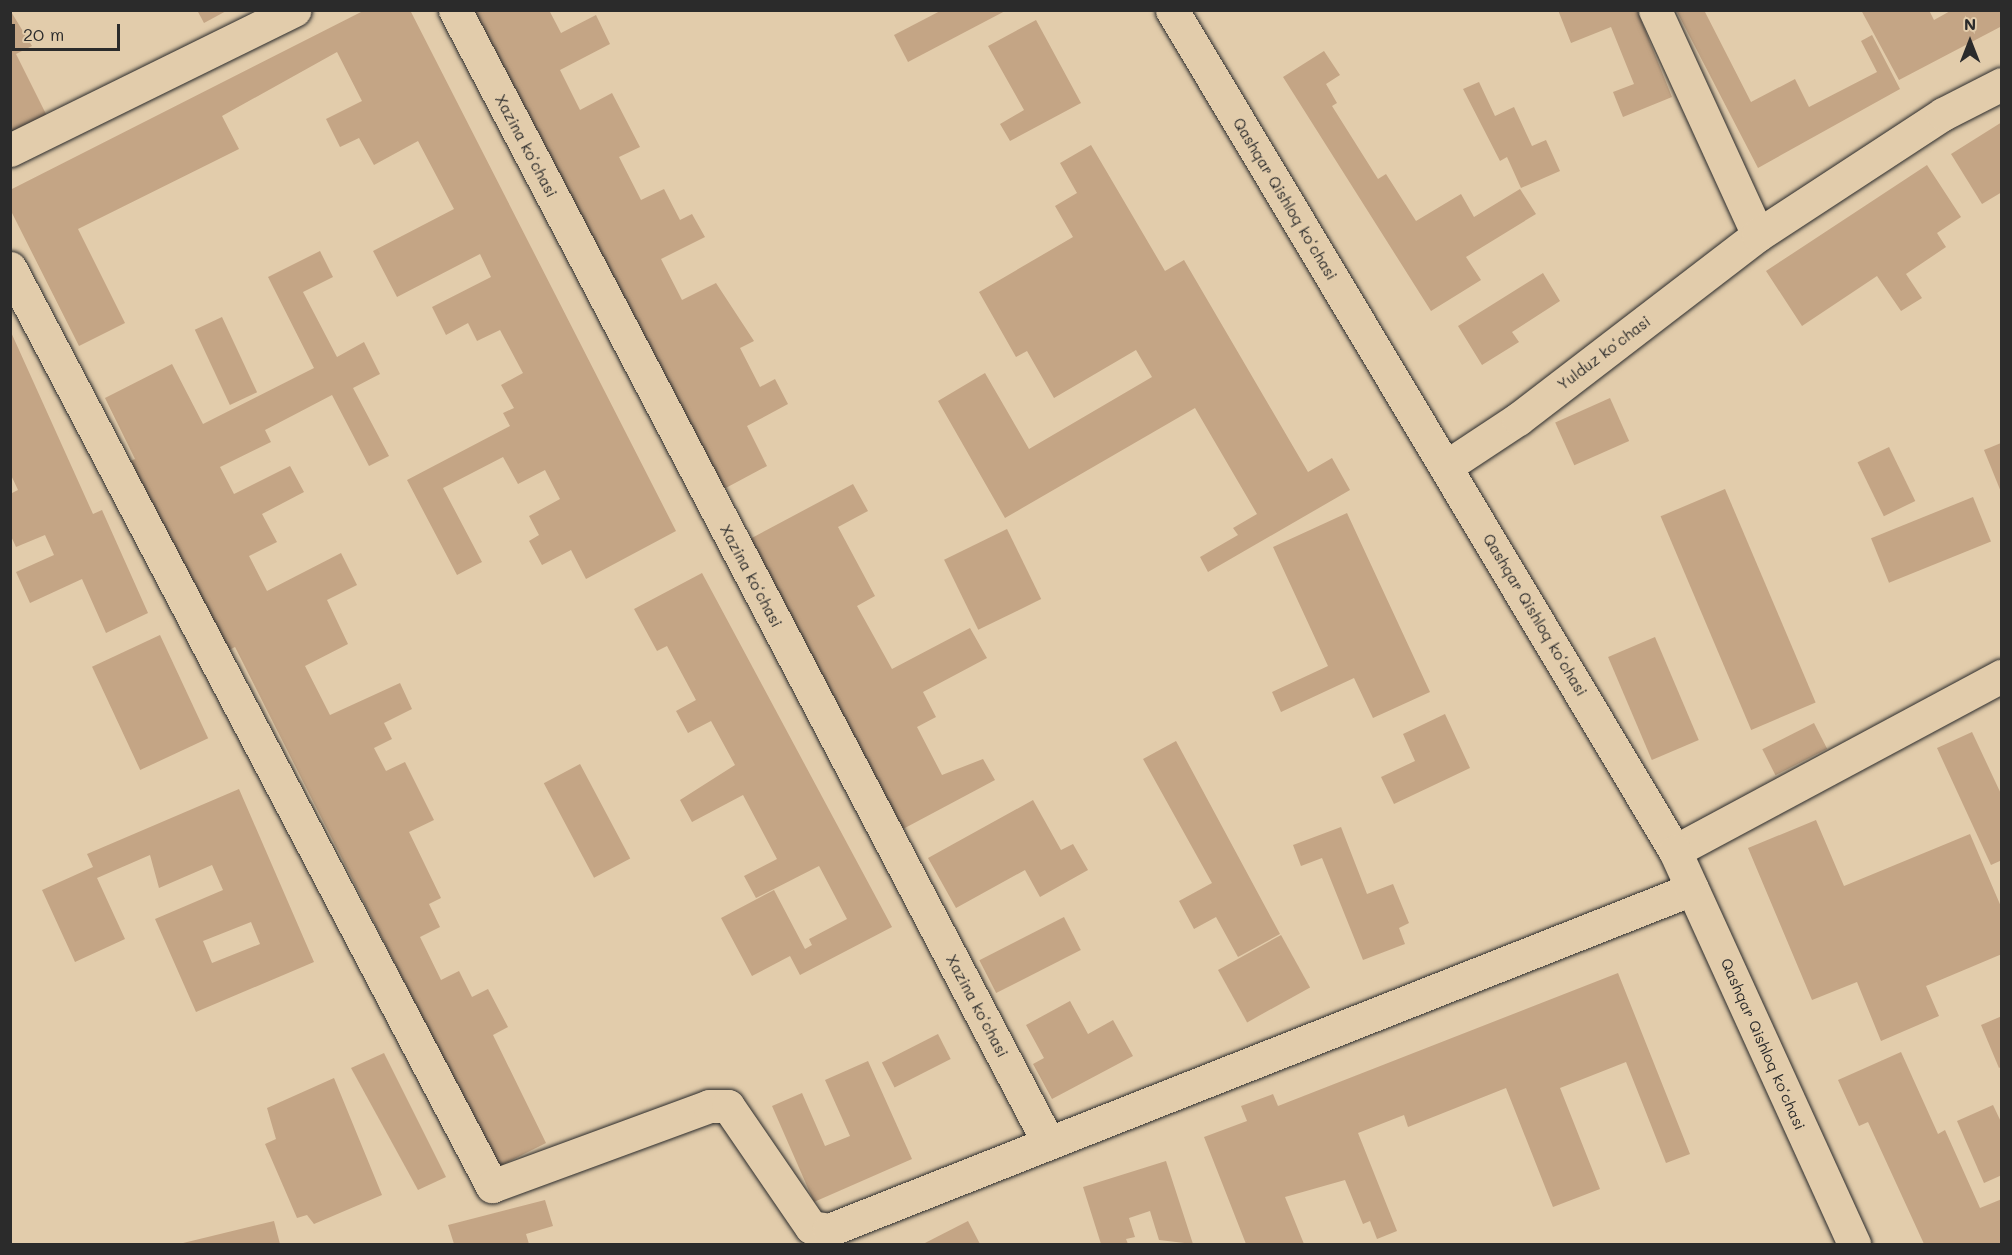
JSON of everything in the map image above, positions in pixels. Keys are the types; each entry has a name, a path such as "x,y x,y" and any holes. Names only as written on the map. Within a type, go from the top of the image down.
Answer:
{"street":[{"path":"10,150 294,10"},
{"name":"Xazina koʻchasi","path":"455,10 1048,1142"},
{"name":"Qashqar Qishloq koʻchasi","path":"1172,10 1447,466 1675,851 1854,1245"},
{"path":"1654,10 1758,235"},
{"name":"Yulduz koʻchasi","path":"1447,466 1518,419 1758,235 1943,114 2001,84"},
{"path":"10,268 492,1186 709,1106 728,1106 811,1227 829,1230 1692,889"},
{"path":"1675,851 2001,676"}],"building":[{"path":"10,10 32,46 16,54 47,116 10,133"},
{"path":"197,10 228,10 204,23"},
{"path":"365,10 410,10 676,531 586,579 571,550 542,565 529,541 539,535 529,516 560,499 545,470 518,484 503,457 443,488 482,562 457,575 407,480 510,426 503,413 514,408 501,385 523,373 500,330 477,341 468,323 446,335 432,307 491,277 480,254 397,297 373,251 454,209 418,141 374,165 359,138 340,147 326,119 362,101 337,52 222,116 239,149 78,229 125,323 79,346 10,209 10,190"},
{"path":"474,10 549,10 561,33 596,15 610,44 560,70 580,110 612,93 640,147 619,157 641,200 664,189 680,220 692,214 705,237 661,259 682,300 716,283 754,341 740,348 760,387 775,379 788,404 747,426 767,466 722,490"},
{"path":"942,10 1007,10 908,62 894,35"},
{"path":"1558,10 1637,10 1672,97 1623,117 1613,92 1634,84 1611,27 1571,43"},
{"path":"1676,10 1704,10 1751,102 1795,79 1809,107 1877,72 1861,41 1872,35 1900,89 1758,168"},
{"path":"1861,10 1929,10 1934,20 1952,10 2002,10 2002,26 1899,80"},
{"path":"1036,20 1081,103 1010,141 1000,124 1024,110 988,46"},
{"path":"1324,51 1340,75 1326,84 1337,103 1332,106 1378,179 1386,174 1416,221 1461,194 1474,217 1520,189 1536,214 1466,257 1481,280 1431,311 1283,77"},
{"path":"1479,82 1495,116 1514,107 1532,146 1546,140 1560,171 1521,188 1507,157 1500,161 1463,89"},
{"path":"2002,122 2002,192 1982,204 1951,154"},
{"path":"1091,145 1165,271 1184,260 1308,472 1332,458 1350,490 1208,572 1200,557 1238,535 1233,528 1257,514 1195,408 1005,518 938,401 985,373 1029,449 1152,377 1136,350 1054,398 1027,351 1016,357 979,292 1073,237 1055,206 1077,193 1060,163"},
{"path":"1927,165 1961,217 1937,233 1946,247 1906,274 1922,298 1901,311 1877,276 1802,326 1766,271"},
{"path":"320,251 333,277 303,292 337,357 364,342 380,374 353,388 389,456 369,466 332,395 265,430 271,442 220,467 234,494 290,466 304,492 262,514 277,542 249,556 267,591 341,553 357,585 327,600 348,644 305,666 330,715 400,683 412,709 384,723 392,739 374,748 386,771 405,762 434,820 409,832 441,898 429,904 440,927 420,937 441,980 459,971 472,997 488,989 508,1027 493,1035 546,1143 498,1167 235,647 227,651 130,461 135,459 105,398 172,364 203,424 314,368 268,277"},
{"path":"1543,273 1560,301 1512,332 1519,342 1482,365 1458,326"},
{"path":"222,317 257,392 230,405 195,330"},
{"path":"10,330 93,514 102,510 148,613 106,633 82,579 30,603 16,572 54,555 45,535 16,547 10,534 10,494 18,490 10,473"},
{"path":"1610,398 1629,441 1574,465 1555,422"},
{"path":"2001,443 2001,492 1984,450"},
{"path":"1889,447 1915,501 1884,516 1858,462"},
{"path":"853,484 868,511 838,527 875,596 857,606 892,669 970,628 987,658 923,692 936,717 917,727 942,775 983,759 995,780 903,829 748,540"},
{"path":"1725,489 1816,703 1751,730 1661,516"},
{"path":"1973,497 1991,542 1889,583 1871,538"},
{"path":"1347,513 1430,692 1373,718 1354,678 1281,712 1272,692 1328,666 1273,547"},
{"path":"1007,529 1041,599 978,630 944,560"},
{"path":"702,573 892,927 800,975 790,956 752,976 721,918 774,890 805,949 812,945 809,939 847,919 819,866 756,898 744,876 777,859 743,795 692,822 680,800 735,765 711,721 688,733 676,711 696,700 667,646 657,651 634,609"},
{"path":"160,635 208,738 140,770 92,667"},
{"path":"1655,637 1699,740 1652,760 1608,657"},
{"path":"1445,714 1470,768 1394,804 1381,777 1415,761 1403,734"},
{"path":"1814,723 1827,749 1775,775 1762,749"},
{"path":"1972,732 2002,796 2002,860 1991,865 1937,748"},
{"path":"1176,741 1280,934 1238,957 1216,917 1194,929 1179,901 1212,883 1143,759"},
{"path":"580,764 630,858 594,878 544,783"},
{"path":"239,789 314,962 196,1012 155,919 223,890 212,865 159,888 150,855 97,878 125,939 75,962 42,890 93,867 87,854","holes":["251,922 260,944 212,963 203,941"]},
{"path":"1033,800 1061,850 1073,844 1088,870 1040,897 1025,870 956,908 928,858"},
{"path":"1816,820 1844,886 1970,834 2002,909 2002,954 1926,986 1939,1016 1881,1041 1857,982 1812,1000 1748,848"},
{"path":"1341,827 1367,894 1393,884 1409,923 1399,928 1405,944 1363,960 1322,858 1301,866 1293,845"},
{"path":"1064,917 1081,950 996,993 979,960"},
{"path":"1281,935 1310,987 1247,1022 1218,970"},
{"path":"1618,973 1690,1154 1666,1163 1626,1062 1560,1088 1600,1189 1553,1207 1506,1088 1408,1127 1404,1115 1358,1133 1397,1231 1377,1239 1370,1221 1363,1224 1345,1180 1285,1197 1304,1244 1246,1244 1204,1137 1247,1121 1241,1106 1273,1094 1278,1106"},
{"path":"1070,1001 1088,1034 1113,1020 1133,1056 1052,1099 1033,1064 1044,1058 1026,1025"},
{"path":"2002,1016 2002,1066 1999,1068 1981,1025"},
{"path":"938,1034 951,1059 895,1088 882,1063"},
{"path":"1901,1052 1938,1134 1945,1130 1980,1208 2002,1199 2002,1244 1924,1244 1868,1122 1859,1126 1838,1080"},
{"path":"384,1053 446,1177 418,1190 351,1068"},
{"path":"868,1061 912,1159 814,1202 772,1106 802,1093 825,1146 850,1136 825,1080"},
{"path":"334,1078 382,1195 314,1224 307,1215 297,1218 265,1144 276,1139 267,1108"},
{"path":"1993,1105 2002,1124 2002,1175 1984,1183 1957,1121"},
{"path":"1166,1161 1193,1244 1159,1240 1150,1211 1129,1218 1135,1237 1126,1239 1128,1244 1101,1244 1083,1187"},
{"path":"545,1200 553,1226 526,1234 529,1244 454,1244 448,1225"},
{"path":"274,1221 280,1244 179,1244"},
{"path":"968,1221 980,1244 923,1244"}]}
